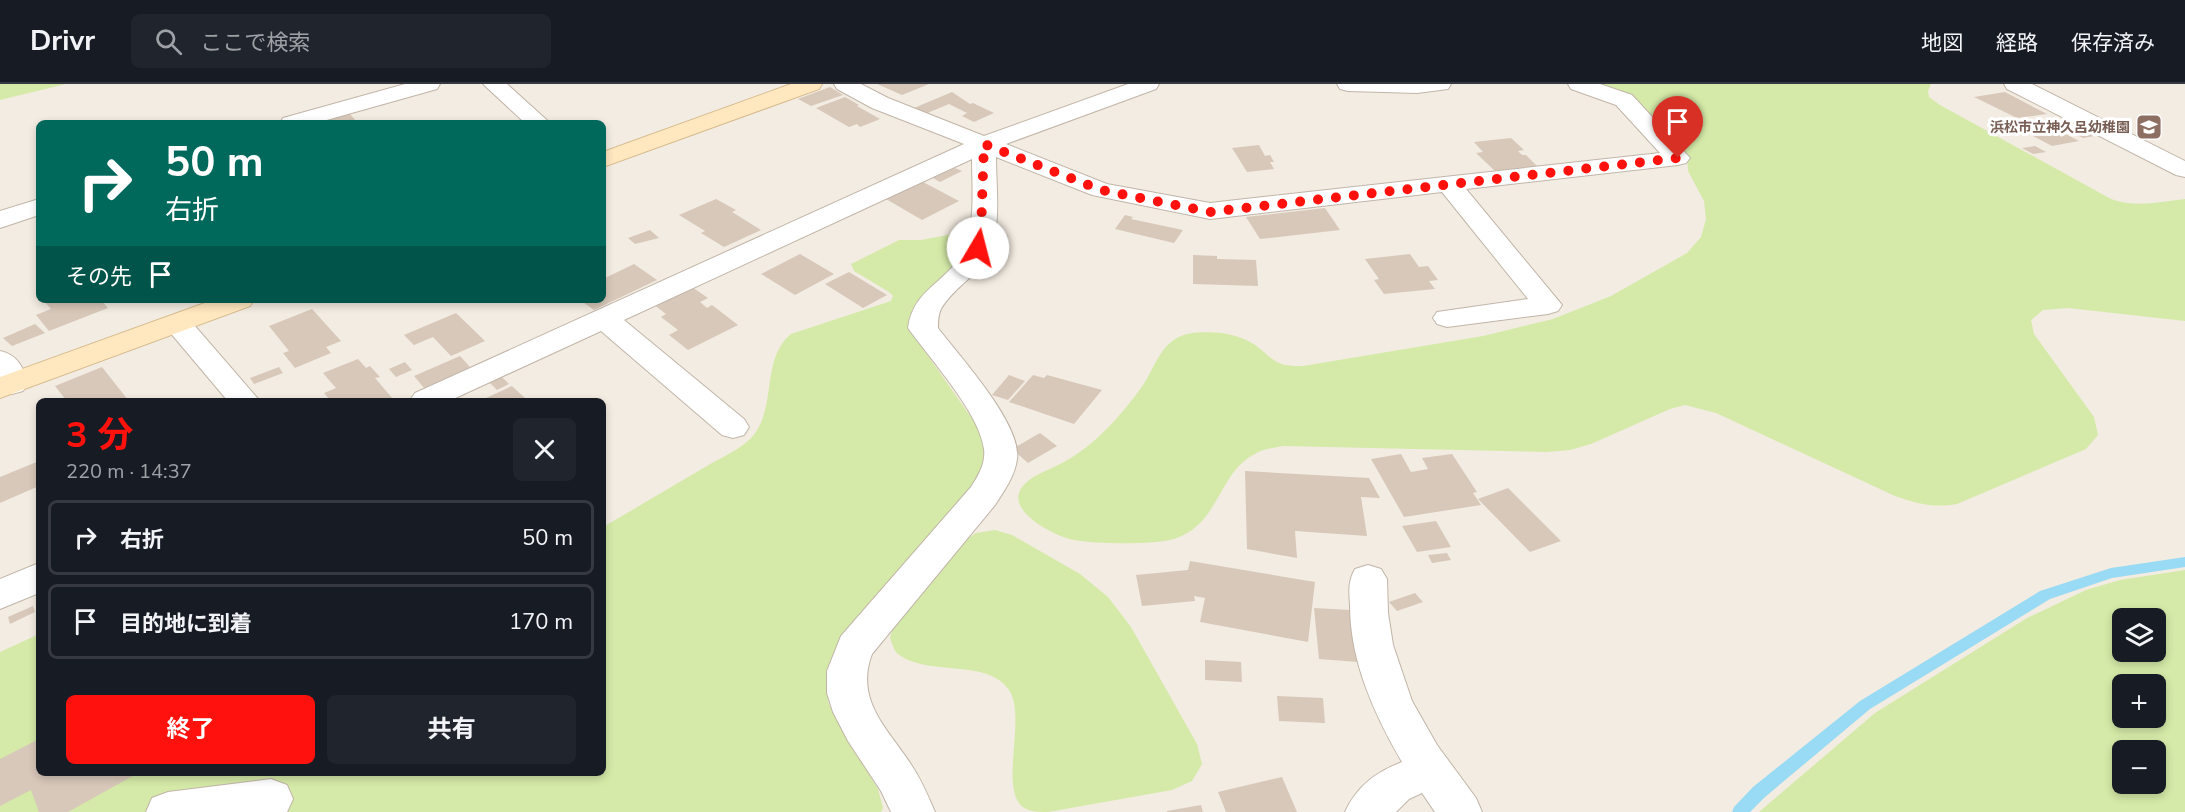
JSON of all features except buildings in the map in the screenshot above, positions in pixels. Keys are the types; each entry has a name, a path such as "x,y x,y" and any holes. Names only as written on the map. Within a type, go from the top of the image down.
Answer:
{"street":[{"path":"302,120 429,84"},
{"path":"494,84 536,120"},
{"path":"606,159 811,84"},
{"path":"845,84 880,103 1101,190 1210,212 1678,158 1624,100 1579,84"},
{"path":"430,398 984,144 1148,84"},
{"path":"1348,84 1418,86 1440,84"},
{"path":"2015,84 2185,170"},
{"path":"913,812 899,783 858,719 848,696 846,672 855,647 983,496 997,474 1001,451 996,430 924,328 925,312 936,297 969,265 978,248 981,232 984,144"},
{"path":"1447,318 1548,305 1448,184"},
{"path":"0,220 36,208"},
{"path":"4,378 178,324 232,303"},
{"path":"604,320 733,427"},
{"path":"178,324 242,398"},
{"path":"0,595 36,578"},
{"path":"1368,579 1367,611 1372,647 1383,684 1420,757 1460,812"},
{"path":"1367,812 1394,785 1430,770"},
{"path":"168,812 271,799"}],"green space":[{"path":"0,84 66,84 0,100"},
{"path":"1595,84 1931,84 1928,91 1929,97 1940,105 2111,199 2139,204 2185,199 2185,321 2068,308 2043,310 2031,320 2034,334 2094,417 2098,435 2086,449 1957,504 1941,506 1895,496 1716,413 1685,405 1670,409 1591,444 1570,450 1547,452 1283,446 1268,449 1256,453 1241,463 1200,523 1189,532 1164,541 1124,543 1074,540 1044,528 1025,513 1018,495 1026,482 1071,458 1105,430 1143,385 1166,347 1182,336 1205,332 1231,335 1250,342 1281,364 1303,366 1483,336 1553,319 1611,296 1687,253 1701,237 1706,219 1704,201 1688,171 1687,156 1634,97"},
{"path":"953,234 963,240 964,249 959,259 912,311 910,330 982,433 986,452 982,472 828,672 828,702 878,789 883,808 881,812 0,812 0,652 36,635 36,776 606,776 606,525 733,451 752,437 762,420 772,367 782,344 791,334 891,301 893,296 889,292 854,271 851,264 899,240 921,240"},
{"path":"995,530 1012,535 1080,574 1108,597 1131,627 1197,744 1202,764 1192,781 1172,790 1048,812 1028,810 1019,803 1014,792 1015,715 1014,701 1009,690 999,680 987,674 925,665 910,661 897,653 890,638 894,623 961,543 976,533"},
{"path":"2185,570 2185,812 1759,812 1875,713 2027,618 2086,590 2120,580"}],"waterway":[{"path":"1740,812 1759,792 1865,705 2045,595 2111,573 2185,562"}],"place":[{"name":"浜松市立神久呂幼稚園","path":"2149,127"}],"route":[{"path":"978,248 981,232 984,144 1101,190 1210,212 1678,158"}]}
